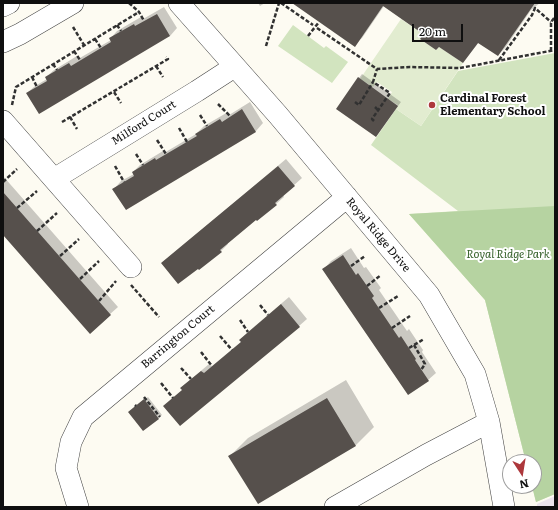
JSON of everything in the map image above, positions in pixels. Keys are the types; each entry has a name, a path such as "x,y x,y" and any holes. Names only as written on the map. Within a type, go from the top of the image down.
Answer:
{"street":[{"path":"3,6 9,3"},
{"path":"3,42 20,34 73,3"},
{"name":"Royal Ridge Drive","path":"179,3 278,115 429,295 475,374 489,422 504,507"},
{"name":"Milford Court","path":"54,179 234,66"},
{"path":"8,113 125,277"},
{"name":"Barrington Court","path":"78,507 66,468 71,442 84,417 347,197"},
{"path":"335,507 433,451 489,422"}],"path":[{"path":"129,3 139,12 144,21"},
{"path":"266,46 280,3 313,25"},
{"path":"499,60 532,15 535,8 551,22"},
{"path":"8,113 16,87 139,12"},
{"path":"317,28 377,69 460,68 553,51 551,22 555,17"},
{"path":"308,36 319,22"},
{"path":"117,25 121,31"},
{"path":"73,27 84,45"},
{"path":"95,39 101,48"},
{"path":"74,51 80,60"},
{"path":"63,121 102,97 114,92 123,84 168,59 166,57"},
{"path":"53,64 57,70"},
{"path":"156,66 163,77"},
{"path":"355,102 359,105 374,83 377,69"},
{"path":"32,77 37,87"},
{"path":"374,83 390,93 372,119 374,121"},
{"path":"114,92 120,103"},
{"path":"218,104 230,116"},
{"path":"375,107 378,110"},
{"path":"200,115 207,126"},
{"path":"70,118 77,129"},
{"path":"179,128 187,142"},
{"path":"158,140 166,154"},
{"path":"136,154 143,165"},
{"path":"115,166 124,182"},
{"path":"3,182 17,169"},
{"path":"17,208 37,191"},
{"path":"37,231 56,214"},
{"path":"60,256 79,239"},
{"path":"351,266 365,256"},
{"path":"80,279 99,261"},
{"path":"367,286 381,275"},
{"path":"99,301 125,277 159,317"},
{"path":"379,308 398,296"},
{"path":"260,305 268,315"},
{"path":"392,328 410,316"},
{"path":"240,320 248,332"},
{"path":"220,336 232,350"},
{"path":"410,348 424,339"},
{"path":"414,345 425,364 421,370"},
{"path":"201,352 212,366"},
{"path":"181,368 191,379"},
{"path":"162,383 173,398"},
{"path":"144,397 160,417"}],"shaded area":[{"path":"555,496 555,507 537,507 537,504"}],"green space":[{"path":"401,19 423,34 420,39 436,50 439,47 463,63 421,126 396,109 398,105 388,99 392,92 377,82 373,87 360,79"},
{"path":"293,25 324,48 326,46 348,62 332,83 278,46"},
{"path":"555,53 555,494 536,502 534,494 542,494 542,454 524,454 485,300 409,214 458,211 371,145 396,109 421,126 458,71"},
{"name":"Royal Ridge Park","path":"555,206 555,494 536,502 534,494 542,494 542,454 524,454 485,300 409,214"}],"building":[{"path":"292,3 535,3 498,56 478,43 463,63 439,47 436,50 420,39 423,34 383,6 355,47"},
{"path":"157,14 170,36 39,114 26,93 47,81 45,77 69,63 71,66 111,42 109,38 134,24 135,26"},
{"path":"358,77 398,106 376,137 336,109"},
{"path":"242,109 256,132 126,210 112,189 134,176 132,172 197,136 195,134 220,119 222,122"},
{"path":"278,166 295,186 275,203 277,205 257,221 256,220 220,250 222,252 178,284 161,263"},
{"path":"3,192 111,315 90,334 3,235"},
{"path":"343,255 356,275 358,273 374,296 372,298 399,338 401,336 429,381 408,395 322,269"},
{"path":"281,304 300,327 180,426 163,406 182,390 180,388 201,371 204,373 241,342 239,340"},
{"path":"327,398 356,446 258,504 228,456"},
{"path":"144,399 159,419 143,431 128,412"}],"place":[{"name":"Cardinal Forest Elementary School","path":"432,105"}]}
